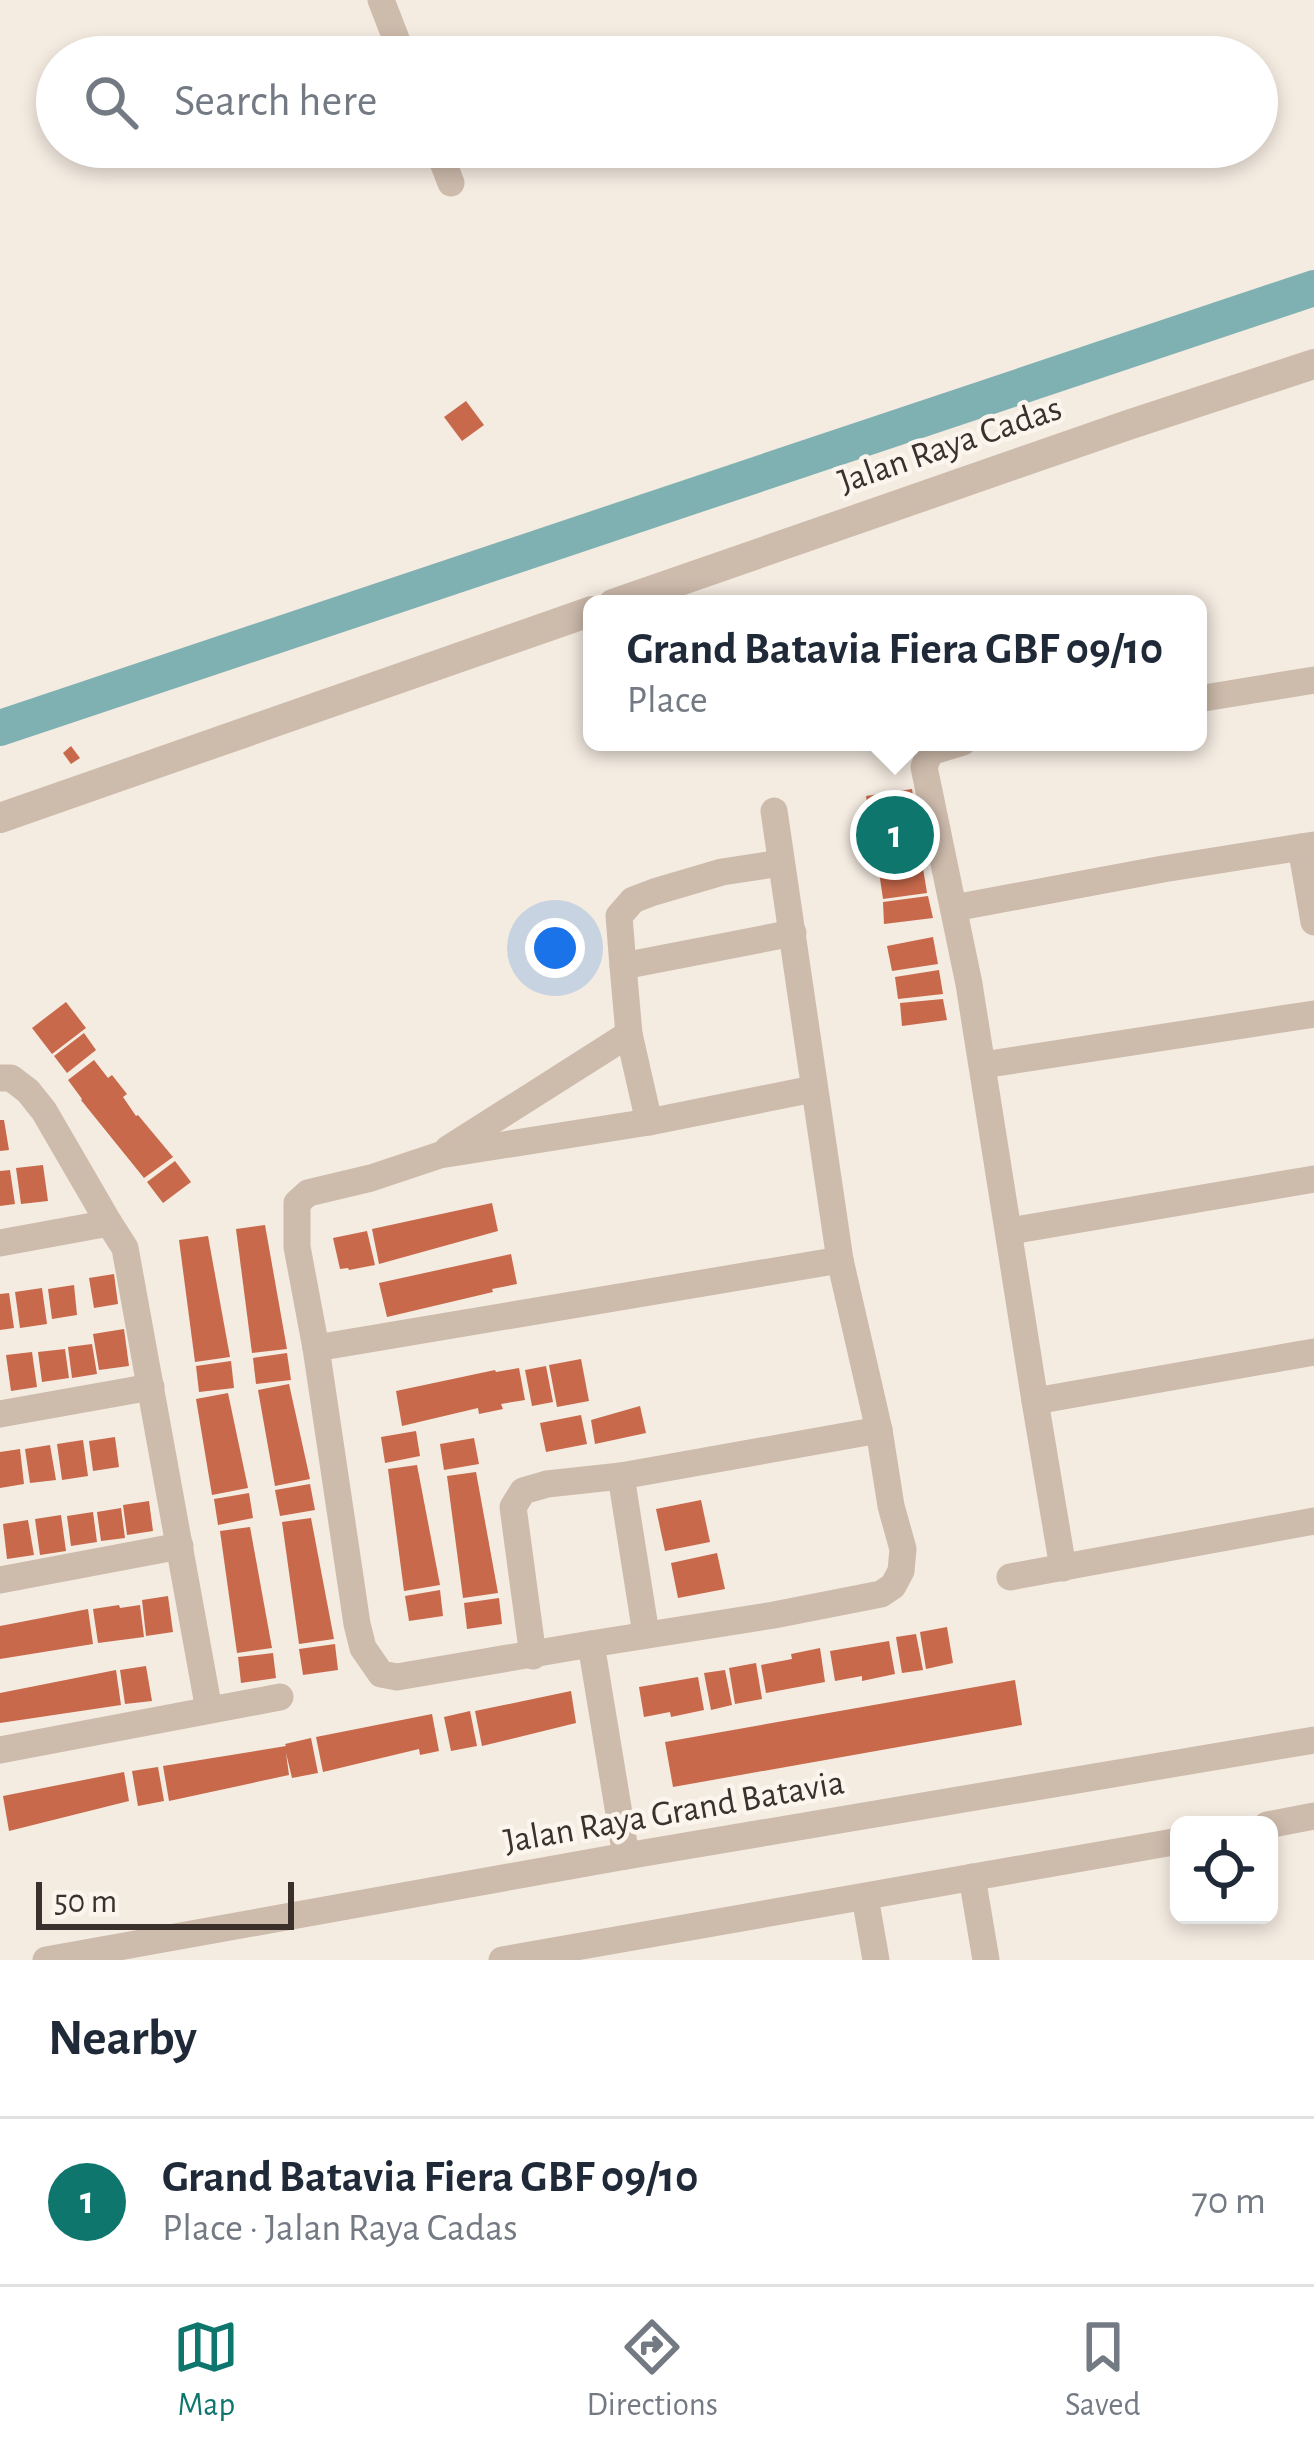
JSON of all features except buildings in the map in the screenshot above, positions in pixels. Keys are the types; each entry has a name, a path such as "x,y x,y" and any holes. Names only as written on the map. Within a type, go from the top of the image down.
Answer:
{"street":[{"path":"381,0 395,36"},
{"path":"445,168 451,183"},
{"name":"Jalan Raya Cadas","path":"639,595 1314,364"},
{"path":"0,818 583,614"},
{"path":"1207,698 1314,680"},
{"path":"933,751 924,767 983,1065 1063,1568"},
{"path":"774,811 840,1260 903,1549 901,1571 893,1586 881,1594 774,1616 397,1677 381,1674 363,1648 357,1624 297,1247 297,1203 308,1193 440,1155 649,1122 813,1089"},
{"path":"954,908 1308,846 1314,922"},
{"path":"649,1122 629,1034 619,916 633,900 722,872 781,862"},
{"path":"623,966 793,933"},
{"path":"983,1065 1314,1014"},
{"path":"440,1155 629,1034"},
{"path":"0,1078 10,1078 28,1091 44,1111 125,1248 209,1710"},
{"path":"1010,1231 1314,1179"},
{"path":"0,1243 109,1222"},
{"path":"316,1348 840,1260"},
{"path":"1035,1401 1314,1352"},
{"path":"0,1414 151,1387"},
{"path":"533,1656 513,1507 523,1491 879,1430"},
{"path":"621,1476 646,1634"},
{"path":"1010,1577 1314,1521"},
{"path":"0,1580 180,1546"},
{"path":"591,1644 626,1856"},
{"path":"0,1750 280,1697"},
{"name":"Jalan Raya Grand Batavia","path":"46,1960 1314,1740"},
{"path":"1278,1823 1314,1816"},
{"path":"502,1960 1170,1843"},
{"path":"972,1877 986,1960"},
{"path":"865,1897 877,1960"},
{"path":"217,1931 219,1960"}],"waterway":[{"path":"0,728 1314,288"}],"place":[{"name":"Grand Batavia Fiera GBF 09/10","path":"895,835"}]}
